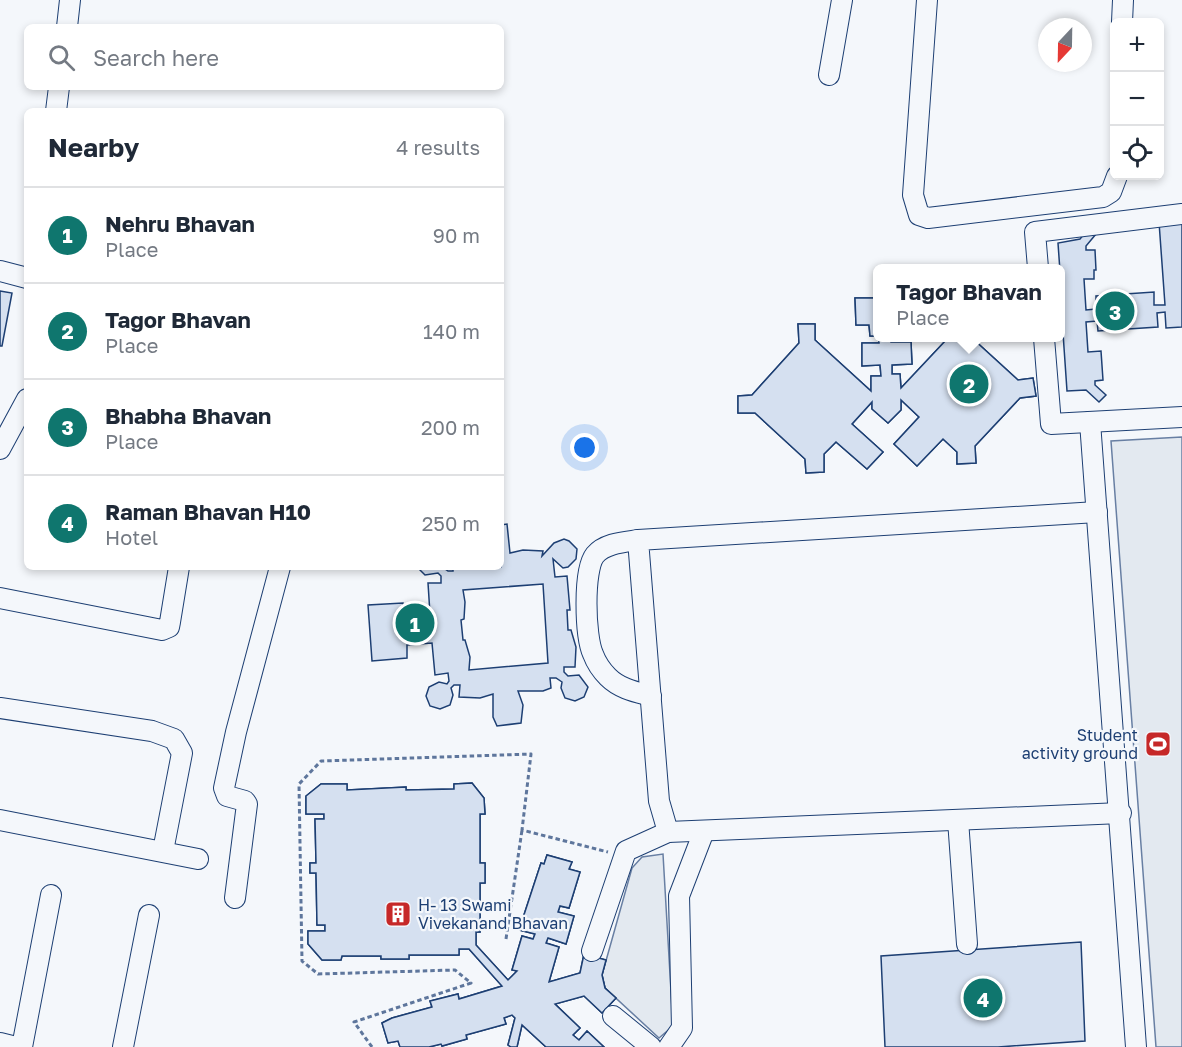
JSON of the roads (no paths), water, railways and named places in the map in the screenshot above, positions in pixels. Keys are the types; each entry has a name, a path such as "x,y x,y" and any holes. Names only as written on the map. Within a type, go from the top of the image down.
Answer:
{"street":[{"path":"67,24 70,0"},
{"path":"829,75 842,0"},
{"path":"927,0 913,195 920,214 928,218 1103,196 1111,192 1116,180"},
{"path":"1122,18 1123,0"},
{"path":"56,108 59,90"},
{"path":"1038,264 1035,232 1182,214"},
{"path":"0,271 24,277"},
{"path":"1044,342 1051,424 1182,417"},
{"path":"0,449 24,405"},
{"path":"1090,422 1121,813 1136,1047"},
{"path":"651,696 619,685 598,664 592,653 586,589 588,568 596,554 606,547 638,540 1096,512"},
{"path":"638,540 659,801 668,832"},
{"path":"0,598 162,630 168,627 170,622 179,570"},
{"path":"235,898 247,804 245,801 227,796 224,788 236,732 279,570"},
{"path":"0,708 152,731 174,739 183,753 163,851"},
{"path":"592,951 626,851 668,832 1121,813"},
{"path":"0,819 198,859"},
{"path":"958,820 967,944"},
{"path":"669,1047 682,1028 679,896 704,831"},
{"path":"22,1047 51,895"},
{"path":"123,1047 149,915"},
{"path":"613,1016 651,1047"},
{"path":"0,1043 16,1047"}],"place":[{"name":"Bhabha Bhavan","path":"1115,311"},
{"name":"Tagor Bhavan","path":"969,384"},
{"name":"Nehru Bhavan","path":"415,623"},
{"name":"Student activity ground","path":"1158,744"},
{"name":"H- 13 Swami Vivekanand Bhavan","path":"398,914"},
{"name":"Raman Bhavan H10","path":"983,998"}]}
